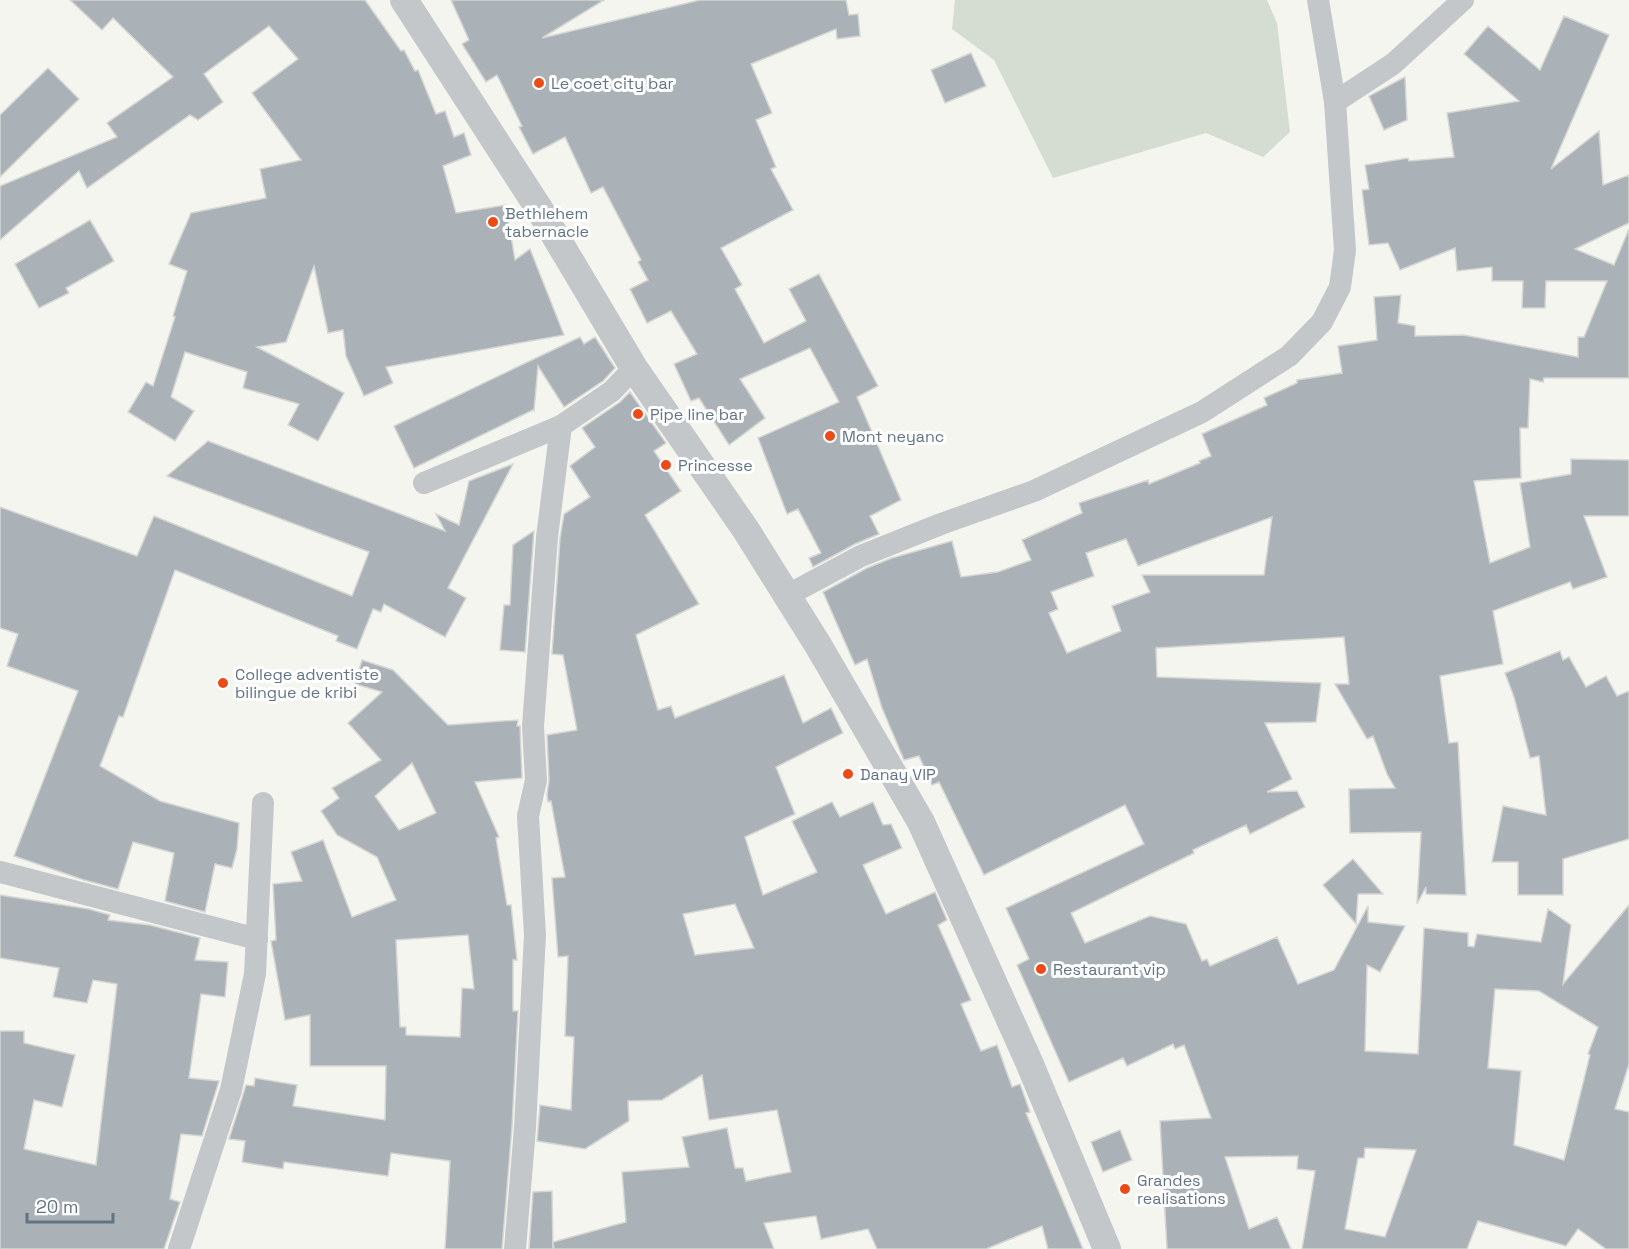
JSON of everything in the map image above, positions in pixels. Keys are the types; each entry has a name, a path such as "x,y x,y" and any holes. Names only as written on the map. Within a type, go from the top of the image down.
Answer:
{"street":[{"path":"404,0 538,207 634,368 746,530 818,645 921,822 1029,1062 1107,1249"},
{"path":"786,596 861,556 940,524 1034,491 1202,412 1289,356 1322,322 1340,287 1345,250 1335,102 1318,0"},
{"path":"1335,102 1394,64 1463,0"},
{"path":"424,483 561,426 612,391 634,368"},
{"path":"515,1249 525,1128 535,935 528,816 536,780 533,726 547,537 561,426"},
{"path":"179,1249 231,1090 255,974 262,803"},
{"path":"0,872 257,939"}],"shaded area":[{"path":"955,0 1267,0 1277,23 1290,132 1263,157 1206,133 1053,178 994,60 952,29"}],"building":[{"path":"70,0 365,0 401,51 404,50 415,71 418,70 436,114 445,111 454,137 464,133 471,155 443,166 456,213 506,205 515,260 530,249 564,335 386,367 393,383 364,396 346,356 343,330 328,333 314,266 286,342 257,347 344,393 318,441 288,425 299,404 243,388 247,372 185,352 171,397 194,411 175,441 128,412 146,382 153,386 175,317 173,316 187,271 169,264 191,213 266,198 260,169 301,160 252,93 298,59 269,26 204,74 223,102 198,120 190,115 87,188 79,171 0,240 0,186 117,137 107,123 173,77 113,18 102,30"},
{"path":"451,0 604,0 542,38 700,0 846,0 849,15 858,14 860,36 837,39 836,29 751,64 772,113 756,120 776,167 771,169 793,210 721,248 742,285 735,289 764,343 806,321 789,289 819,274 878,386 857,397 901,500 870,516 879,534 813,567 809,558 821,553 798,509 787,514 758,438 839,402 810,348 740,379 765,418 729,445 699,398 691,401 674,364 697,354 671,311 647,323 630,289 648,280 638,262 641,260 603,187 591,193 565,137 533,154 497,75 486,82 462,44 469,40"},
{"path":"1564,16 1609,35 1551,169 1599,131 1603,185 1629,175 1629,223 1575,249 1614,265 1629,229 1629,378 1544,378 1543,382 1530,379 1528,428 1520,428 1521,478 1474,481 1490,563 1530,547 1520,483 1571,474 1571,459 1629,460 1629,516 1584,516 1607,577 1573,589 1570,582 1493,611 1503,664 1440,676 1449,743 1458,742 1466,895 1426,894 1426,887 1417,904 1421,832 1350,833 1349,789 1395,788 1387,774 1373,736 1367,739 1335,684 1349,684 1344,637 1156,648 1157,677 1321,683 1316,722 1265,723 1292,779 1267,792 1297,791 1305,807 1250,834 1246,825 1071,913 1085,943 1150,916 1186,924 1202,961 1207,959 1210,966 1277,937 1298,984 1334,970 1368,906 1368,922 1405,926 1380,972 1367,965 1365,1051 1418,1054 1424,928 1468,933 1468,946 1474,947 1477,934 1541,942 1548,909 1571,925 1563,984 1629,905 1629,1064 1615,1109 1629,1112 1629,1249 1606,1249 1578,1229 1566,1246 1478,1221 1467,1249 1302,1249 1315,1171 1297,1169 1298,1156 1225,1157 1249,1229 1277,1217 1291,1249 1167,1249 1160,1121 1211,1118 1184,1045 1175,1049 1173,1044 1127,1066 1123,1058 1069,1082 1017,965 1029,959 1006,908 1144,844 1125,805 984,875 939,782 932,785 919,756 904,760 882,708 867,659 855,665 823,592 867,568 892,558 952,541 961,577 998,572 1031,560 1022,540 1082,513 1079,503 1148,480 1149,484 1200,463 1199,461 1211,456 1202,434 1267,405 1264,398 1297,383 1297,380 1342,373 1338,346 1377,340 1374,297 1401,295 1398,323 1415,326 1415,336 1464,335 1578,357 1578,337 1584,337 1607,281 1546,281 1545,308 1522,308 1523,281 1492,281 1492,267 1457,271 1455,248 1400,270 1388,243 1369,245 1362,190 1369,189 1365,165 1408,158 1409,161 1454,157 1447,113 1519,101 1464,54 1488,26 1540,70","holes":["1272,517 1264,575 1142,575 1150,592 1112,606 1121,631 1067,653 1049,613 1058,609 1051,592 1094,576 1086,553 1126,539 1138,566","1495,989 1539,991 1598,1027 1588,1054 1590,1055 1564,1160 1514,1145 1521,1071 1488,1068","1365,1148 1416,1150 1385,1237 1345,1229 1358,1158 1364,1158"]},
{"path":"971,53 986,86 945,103 931,70"},
{"path":"48,68 79,99 0,177 0,115"},
{"path":"1405,77 1407,120 1384,130 1369,96"},
{"path":"90,220 114,261 66,288 69,293 39,308 15,264"},
{"path":"580,337 584,344 595,337 615,368 603,381 564,407 538,366 534,411 414,468 394,426"},
{"path":"630,392 666,443 654,451 681,491 645,515 699,604 636,635 658,710 671,706 675,718 784,675 803,723 831,708 843,733 776,767 795,814 745,837 763,895 817,872 792,821 832,802 840,817 873,802 883,825 891,824 902,848 863,865 886,914 935,892 947,920 938,925 971,1000 961,1004 981,1051 997,1045 1012,1087 1020,1084 1030,1112 1026,1113 1083,1249 1048,1249 1042,1226 986,1249 877,1249 868,1229 821,1239 816,1216 764,1223 774,1249 554,1249 553,1242 626,1222 622,1172 689,1167 682,1137 727,1128 735,1168 743,1168 746,1181 791,1172 777,1110 709,1120 702,1075 662,1100 628,1101 629,1121 585,1149 537,1141 540,1105 571,1110 574,1037 565,1036 568,956 558,957 552,878 565,877 551,801 548,802 547,795 549,780 547,735 577,730 563,655 552,654 560,538 564,514 590,497 570,466 595,447 582,428 620,402","holes":["735,904 754,948 695,955 683,914"]},
{"path":"208,441 445,531 436,514 459,525 469,481 513,464 448,588 466,598 445,637 384,604 381,612 373,609 357,649 336,641 338,636 175,570 123,717 119,716 100,766 160,801 239,823 237,849 232,868 215,864 205,912 165,901 174,853 133,842 118,889 14,856 78,691 7,666 18,634 0,628 0,507 137,556 154,516 352,596 369,552 167,476"},
{"path":"534,531 525,652 500,650 504,605 510,605 513,545"},
{"path":"1560,651 1563,660 1569,657 1586,687 1606,676 1617,696 1629,691 1629,839 1563,859 1563,895 1518,895 1518,862 1492,862 1503,806 1546,815 1539,756 1530,758 1514,697 1505,673"},
{"path":"362,660 393,670 448,725 518,720 517,726 520,726 522,778 475,782 499,837 496,838 507,905 511,905 517,960 513,960 513,1011 518,1011 502,1249 445,1249 450,1161 391,1153 388,1176 284,1162 283,1169 242,1162 245,1141 229,1139 246,1085 254,1086 255,1078 297,1085 293,1106 385,1120 386,1066 310,1066 310,1015 285,1020 271,941 276,940 273,884 302,881 291,852 323,840 352,917 396,900 377,857 337,835 321,811 339,798 332,788 381,760 348,723 382,692 355,684","holes":["412,763 436,813 399,830 375,796","468,935 474,989 462,988 460,1037 406,1035 406,1027 400,1027 396,940"]},
{"path":"1353,859 1383,894 1358,894 1356,924 1323,885"},
{"path":"0,895 89,909 110,915 108,920 150,925 200,938 195,960 228,962 225,997 201,994 189,1078 219,1081 202,1136 181,1134 170,1199 180,1202 164,1249 0,1249 0,1031 24,1031 24,1043 75,1055 62,1107 34,1100 24,1149 96,1165 117,984 93,980 87,1003 53,997 59,968 0,958"},
{"path":"1120,1130 1132,1160 1103,1172 1091,1142"},
{"path":"552,1191 553,1249 529,1249 533,1192"}],"place":[{"name":"Le coet city bar","path":"539,83"},
{"name":"Bethlehem tabernacle","path":"493,222"},
{"name":"Pipe line bar","path":"638,414"},
{"name":"Mont neyanc","path":"830,436"},
{"name":"Princesse","path":"666,465"},
{"name":"College adventiste bilingue de kribi","path":"223,683"},
{"name":"Danay VIP","path":"848,774"},
{"name":"Restaurant vip","path":"1041,969"},
{"name":"Grandes realisations","path":"1125,1189"}]}
